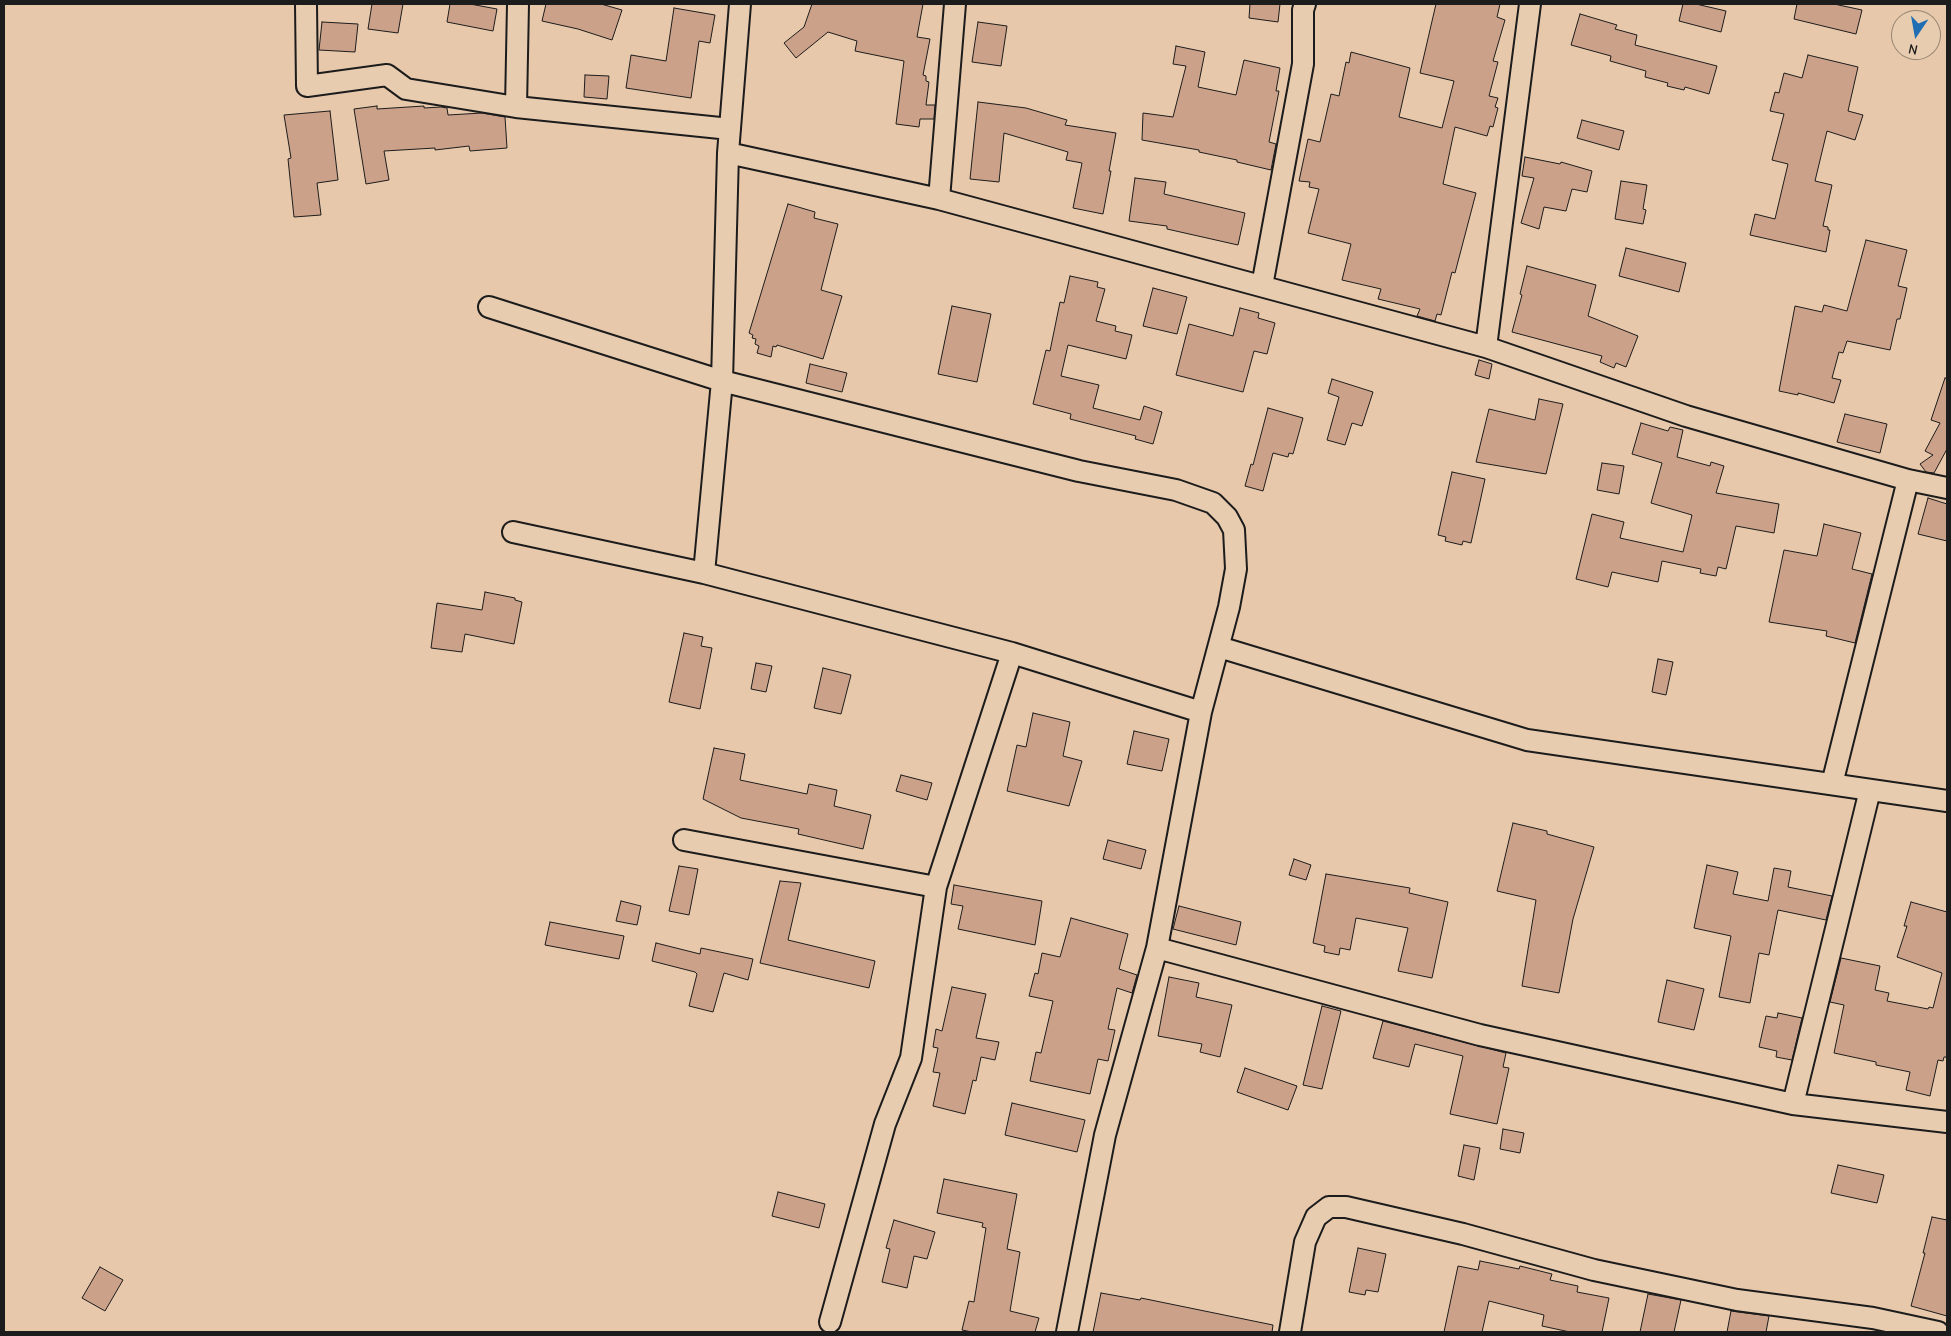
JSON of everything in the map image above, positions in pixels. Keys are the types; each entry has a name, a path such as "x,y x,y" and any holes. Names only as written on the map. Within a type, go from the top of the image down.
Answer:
{"street":[{"path":"306,4 307,86 387,75 406,89 516,107 730,129"},
{"path":"516,107 518,4"},
{"path":"704,573 722,381 728,152 740,4"},
{"path":"939,199 954,4"},
{"path":"1262,286 1304,64 1304,4"},
{"path":"1486,347 1530,4"},
{"path":"728,152 939,199 1486,347 1686,416 1908,480 1947,488"},
{"path":"488,307 722,381 1079,470 1176,490 1213,503 1227,517 1234,530 1236,569 1219,647 1201,712 1156,948 1105,1135 1067,1332"},
{"path":"1832,784 1908,480"},
{"path":"513,532 704,573 1012,653 1201,712"},
{"path":"1219,647 1527,740 1947,801"},
{"path":"830,1322 885,1124 911,1058 936,887 1012,653"},
{"path":"1793,1104 1870,790"},
{"path":"684,840 936,887"},
{"path":"1156,948 1480,1035 1793,1104 1947,1122"},
{"path":"1290,1332 1305,1242 1316,1217 1329,1207 1346,1207 1463,1234 1594,1270 1737,1300 1873,1318 1938,1332"}],"building":[{"path":"372,4 403,4 398,33 368,29"},
{"path":"450,4 470,4 497,9 493,31 447,22"},
{"path":"546,4 601,4 622,10 612,40 578,29 542,21"},
{"path":"812,4 923,4 917,37 930,39 923,75 926,76 926,81 929,82 926,105 935,105 934,119 920,119 919,127 896,124 904,61 855,51 857,41 828,32 796,58 784,43 804,27"},
{"path":"1250,4 1280,4 1278,22 1249,18"},
{"path":"1436,4 1500,4 1497,17 1505,20 1493,61 1498,62 1489,96 1498,98 1495,107 1498,108 1493,127 1490,126 1487,136 1455,127 1443,184 1476,193 1455,273 1452,272 1441,315 1437,314 1435,321 1417,316 1420,309 1378,299 1381,289 1342,280 1351,244 1308,233 1319,189 1309,187 1310,182 1299,181 1308,139 1320,142 1331,94 1339,96 1346,62 1349,63 1351,52 1410,68 1399,117 1442,128 1454,81 1420,73"},
{"path":"1683,4 1696,4 1726,11 1721,32 1679,21"},
{"path":"1797,4 1834,4 1862,10 1856,34 1794,19"},
{"path":"674,8 715,15 710,43 699,41 691,98 626,88 631,55 666,61"},
{"path":"1580,14 1617,25 1615,29 1637,35 1635,45 1717,66 1709,94 1685,87 1684,90 1667,86 1668,83 1645,77 1646,71 1610,61 1611,56 1571,45"},
{"path":"322,22 358,24 355,52 319,50"},
{"path":"978,22 1007,26 1001,66 972,62"},
{"path":"1176,46 1205,52 1198,87 1236,95 1244,60 1280,68 1276,91 1279,91 1269,142 1276,144 1271,170 1199,152 1199,150 1142,140 1143,113 1173,117 1186,66 1173,64"},
{"path":"1808,55 1858,67 1848,111 1863,115 1855,140 1827,131 1815,181 1832,185 1823,226 1828,227 1828,230 1830,230 1826,252 1750,235 1755,214 1775,219 1788,164 1772,160 1784,114 1770,111 1775,92 1779,93 1784,73 1802,78"},
{"path":"585,75 609,76 607,99 584,97"},
{"path":"978,102 1026,108 1067,120 1065,125 1116,133 1103,214 1073,208 1082,163 1066,160 1068,152 1004,133 999,182 970,179"},
{"path":"377,106 377,109 424,106 424,108 441,107 447,108 448,115 482,113 505,117 507,148 470,151 469,146 435,150 435,148 384,151 389,180 366,184 354,109"},
{"path":"330,111 338,180 317,183 321,215 294,217 288,159 291,158 284,115"},
{"path":"1582,120 1624,131 1619,150 1577,138"},
{"path":"1525,157 1560,164 1561,162 1592,171 1587,192 1572,189 1566,211 1544,207 1539,229 1521,223 1534,178 1522,176"},
{"path":"1135,178 1166,182 1164,194 1245,213 1238,245 1167,229 1167,226 1129,221"},
{"path":"1621,181 1647,185 1643,209 1646,210 1643,224 1615,219"},
{"path":"788,204 815,212 814,218 838,224 821,290 842,296 823,359 777,345 776,347 773,346 771,357 757,353 759,346 755,344 756,339 752,338 753,335 749,333"},
{"path":"1866,240 1907,250 1898,286 1907,288 1890,350 1847,341 1843,353 1839,352 1832,378 1841,380 1834,403 1798,393 1798,395 1779,391 1795,306 1822,312 1824,305 1847,311"},
{"path":"1626,248 1686,263 1679,292 1619,276"},
{"path":"1527,266 1596,285 1588,316 1638,336 1626,367 1616,363 1614,368 1600,362 1602,356 1512,332 1522,295 1520,294"},
{"path":"1070,276 1098,282 1097,287 1105,289 1096,321 1116,326 1115,331 1132,335 1126,359 1068,345 1061,376 1099,385 1093,408 1140,420 1144,406 1162,412 1153,444 1135,439 1136,436 1070,419 1071,414 1033,404 1046,350 1050,351 1060,302 1064,303"},
{"path":"1153,288 1187,297 1177,334 1143,326"},
{"path":"952,306 991,314 977,382 938,374"},
{"path":"1240,308 1259,313 1258,318 1275,323 1267,354 1254,351 1243,392 1176,375 1189,324 1233,336"},
{"path":"1479,360 1492,364 1489,379 1475,375"},
{"path":"810,364 847,373 842,392 806,383"},
{"path":"1945,378 1947,379 1947,449 1934,473 1926,472 1920,464 1933,455 1925,451 1940,423 1931,420"},
{"path":"1332,379 1373,392 1362,426 1352,423 1345,445 1327,440 1339,397 1328,393"},
{"path":"1539,399 1563,404 1546,474 1476,462 1489,409 1535,420"},
{"path":"1268,408 1303,418 1293,454 1289,453 1288,457 1273,453 1263,491 1245,486 1251,464 1253,465"},
{"path":"1845,414 1887,424 1880,453 1837,442"},
{"path":"1641,423 1668,431 1670,427 1683,430 1677,457 1710,466 1711,462 1724,466 1716,493 1779,504 1774,533 1736,526 1726,569 1718,567 1716,576 1700,573 1701,569 1662,561 1658,582 1612,572 1608,587 1576,579 1592,514 1624,522 1620,538 1683,552 1692,515 1651,503 1662,463 1632,454"},
{"path":"1602,463 1624,466 1619,494 1597,490"},
{"path":"1452,472 1485,479 1471,543 1463,541 1462,545 1445,541 1446,537 1438,535"},
{"path":"1928,498 1947,504 1947,541 1918,534"},
{"path":"1824,524 1861,533 1852,569 1872,574 1855,643 1826,636 1827,631 1769,622 1784,550 1817,556"},
{"path":"485,592 515,598 515,600 522,602 514,644 465,634 462,652 431,648 437,603 482,610"},
{"path":"684,633 703,637 701,646 712,648 700,709 669,702"},
{"path":"1658,659 1673,662 1666,695 1652,692"},
{"path":"756,663 772,666 766,692 751,689"},
{"path":"823,668 851,675 841,714 814,708"},
{"path":"1033,713 1070,722 1063,756 1082,761 1069,806 1007,791 1017,745 1026,747"},
{"path":"1134,731 1169,739 1162,771 1127,764"},
{"path":"714,748 745,754 740,780 807,794 809,784 837,790 834,806 871,815 863,849 798,834 799,829 741,818 703,799"},
{"path":"901,775 932,783 927,800 896,791"},
{"path":"1513,823 1547,831 1547,834 1594,847 1573,919 1559,993 1522,986 1536,900 1497,891"},
{"path":"1108,840 1146,850 1141,869 1103,859"},
{"path":"1294,859 1311,865 1306,880 1289,875"},
{"path":"1707,865 1738,872 1733,894 1768,901 1774,868 1791,871 1788,887 1832,896 1826,920 1778,910 1769,955 1759,953 1750,1003 1719,997 1731,936 1694,928"},
{"path":"679,866 698,869 689,915 669,911"},
{"path":"1326,874 1410,888 1409,893 1448,902 1432,978 1398,971 1408,928 1356,918 1350,950 1340,948 1339,955 1324,952 1325,946 1313,943"},
{"path":"780,881 801,883 788,940 875,961 869,988 760,963"},
{"path":"954,885 1042,901 1035,945 958,929 963,906 951,904"},
{"path":"621,901 641,906 637,925 616,921"},
{"path":"1911,902 1947,912 1947,1057 1944,1057 1943,1061 1938,1060 1930,1096 1906,1090 1910,1072 1834,1053 1844,1005 1830,1002 1841,958 1880,966 1875,990 1889,993 1887,1001 1928,1009 1929,1007 1933,1008 1942,973 1897,957 1907,926 1904,926"},
{"path":"1179,906 1241,922 1236,945 1173,929"},
{"path":"1071,918 1128,934 1119,969 1137,975 1132,993 1117,988 1108,1029 1115,1030 1108,1061 1098,1059 1090,1094 1030,1081 1036,1052 1041,1053 1053,1001 1029,996 1035,973 1038,974 1042,953 1060,957"},
{"path":"550,922 624,936 619,959 545,945"},
{"path":"656,943 700,954 701,948 753,959 748,980 724,973 713,1012 689,1006 697,974 652,961"},
{"path":"1169,977 1199,983 1196,997 1232,1005 1220,1057 1200,1052 1202,1044 1158,1036"},
{"path":"1667,980 1704,989 1694,1030 1658,1022"},
{"path":"952,987 986,994 976,1038 999,1042 995,1060 981,1057 976,1081 973,1080 965,1114 933,1106 940,1073 933,1072 938,1048 933,1047 936,1029 942,1031"},
{"path":"1322,1006 1341,1011 1322,1089 1303,1085"},
{"path":"1778,1013 1802,1018 1792,1060 1776,1057 1777,1051 1759,1047 1766,1016 1777,1018"},
{"path":"1383,1021 1506,1053 1503,1067 1509,1068 1497,1124 1450,1114 1463,1056 1415,1044 1409,1067 1373,1058"},
{"path":"1245,1068 1297,1086 1288,1110 1237,1092"},
{"path":"1012,1103 1085,1120 1077,1152 1005,1135"},
{"path":"1503,1129 1524,1133 1520,1153 1500,1149"},
{"path":"1464,1145 1480,1148 1474,1180 1458,1176"},
{"path":"1838,1165 1884,1175 1877,1203 1831,1193"},
{"path":"944,1179 1017,1194 1007,1249 1020,1252 1010,1311 1039,1318 1035,1332 972,1332 962,1330 969,1301 974,1302 986,1228 982,1227 983,1223 937,1213"},
{"path":"778,1192 825,1204 819,1228 772,1216"},
{"path":"1932,1217 1947,1220 1947,1316 1911,1306"},
{"path":"894,1220 935,1232 927,1259 914,1256 907,1288 882,1282 890,1249 886,1248"},
{"path":"1358,1248 1386,1254 1378,1292 1366,1290 1365,1295 1349,1292"},
{"path":"1480,1261 1519,1269 1520,1266 1552,1274 1550,1280 1578,1286 1577,1292 1609,1298 1602,1332 1570,1332 1542,1326 1544,1315 1489,1301 1482,1332 1444,1332 1458,1266 1478,1270"},
{"path":"100,1267 123,1280 105,1311 82,1298"},
{"path":"1101,1293 1140,1300 1141,1298 1273,1325 1272,1332 1093,1332"},
{"path":"1648,1294 1681,1300 1674,1332 1640,1332"},
{"path":"1731,1311 1769,1316 1766,1332 1727,1332"}]}
